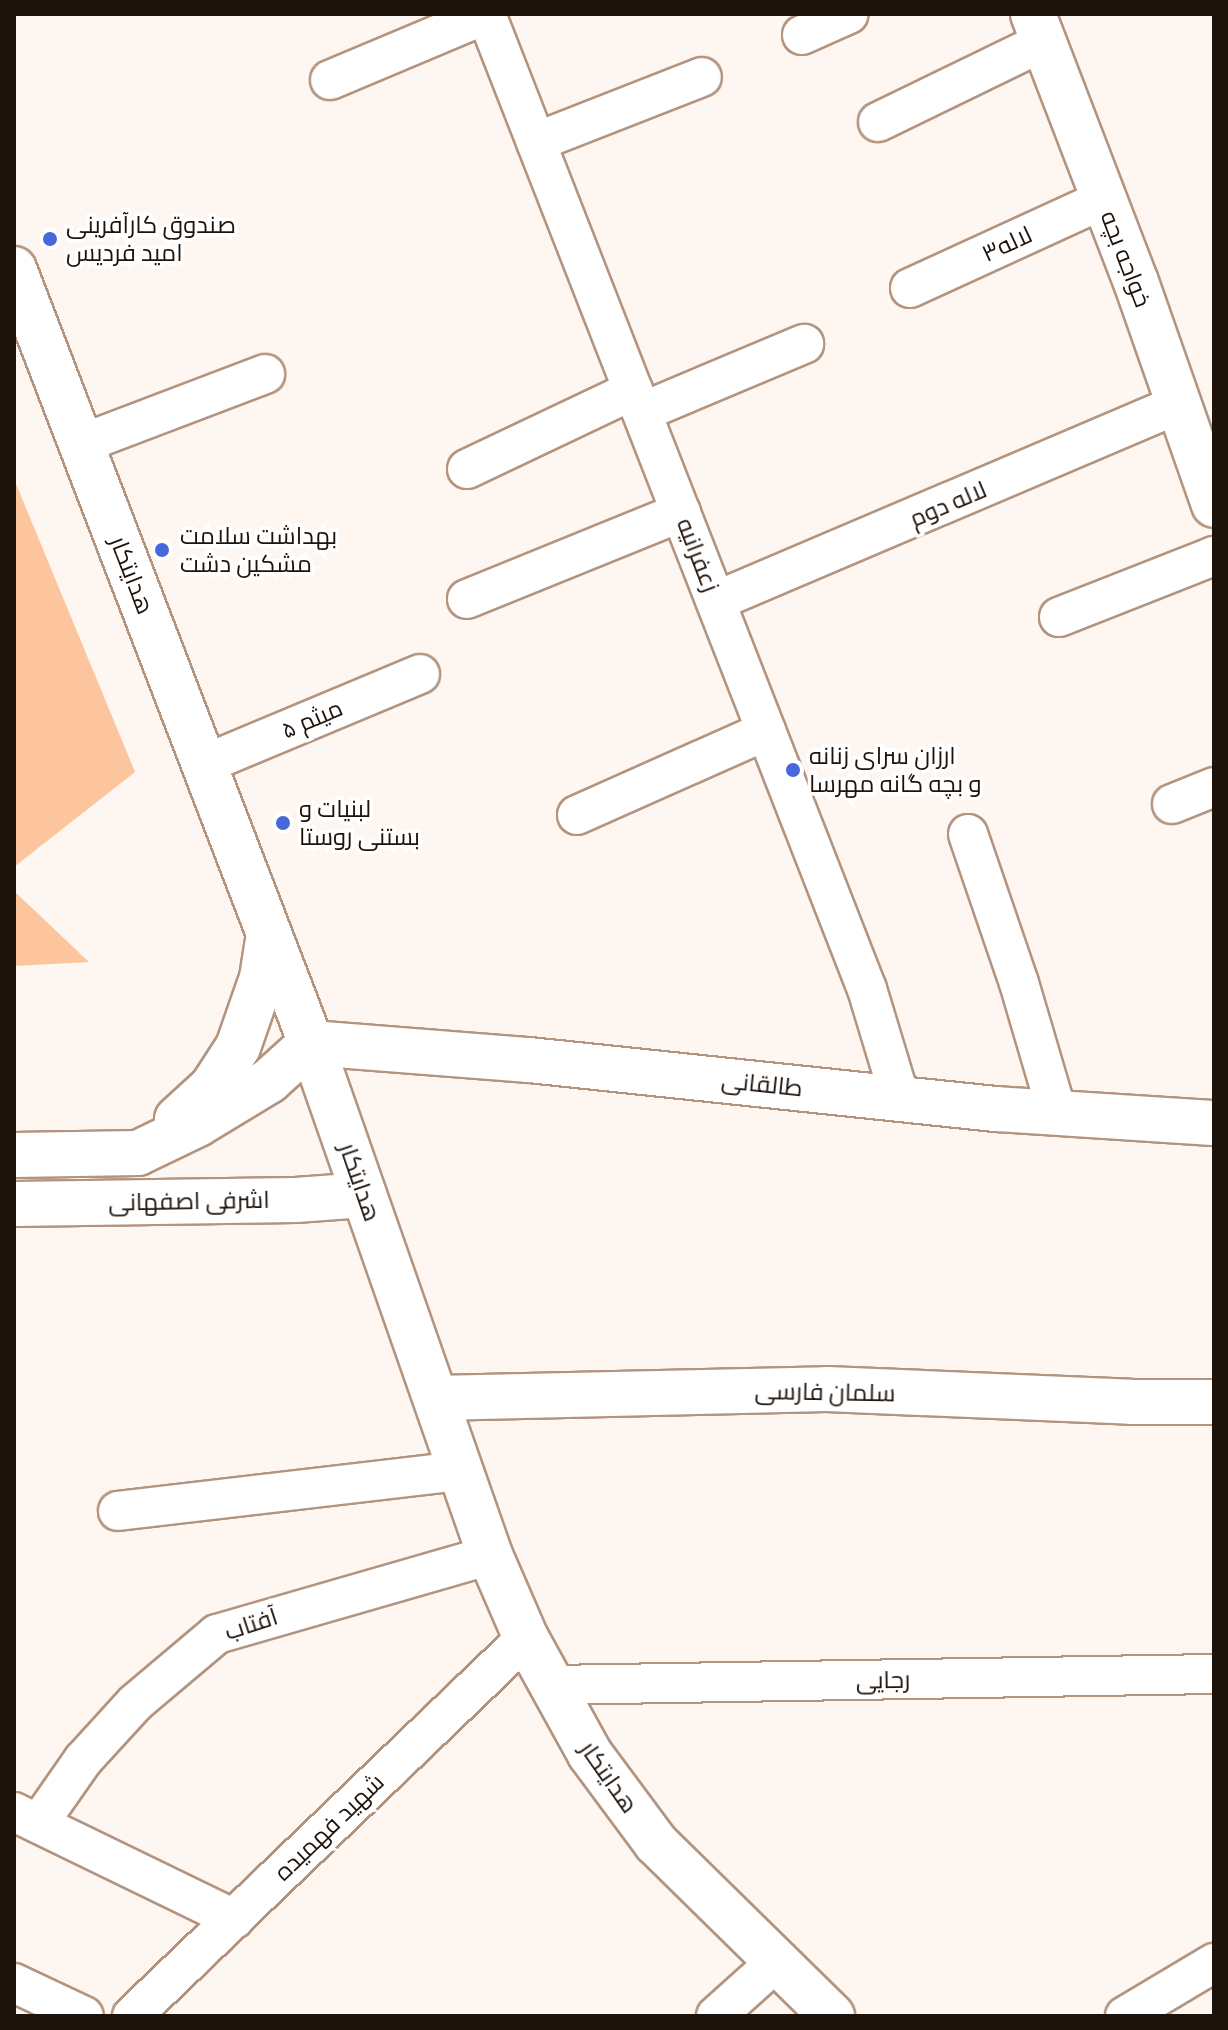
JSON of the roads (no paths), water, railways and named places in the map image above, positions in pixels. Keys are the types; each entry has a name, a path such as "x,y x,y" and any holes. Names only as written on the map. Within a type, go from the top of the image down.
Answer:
{"main road":[{"name":"خواجه بچه","path":"1038,28 1104,199 1214,505"},
{"name":"هدایتکار","path":"14,269 311,1043 490,1555 526,1638 590,1754 656,1843 832,2016"},
{"path":"138,1153 212,1087 238,1047 262,978 269,934"},
{"name":"طالقانی","path":"311,1043 529,1060 1057,1112 1214,1123"},
{"name":"اشرفی اصفهانی","path":"14,1155 138,1153 198,1124 269,1081 311,1043"},
{"name":"اشرفی اصفهانی","path":"14,1204 296,1200 364,1195"},
{"name":"سلمان فارسی","path":"436,1398 827,1389 1131,1402 1214,1402"}],"street":[{"path":"330,80 487,14"},
{"name":"زعفرانیه","path":"487,14 867,989 900,1098"},
{"path":"802,35 849,14"},
{"path":"878,122 1038,28"},
{"path":"536,142 702,77"},
{"name":"لاله۳","path":"910,288 1104,199"},
{"path":"467,469 637,401 804,344"},
{"path":"81,444 265,374"},
{"name":"لاله دوم","path":"716,601 1179,404"},
{"path":"467,599 681,512"},
{"path":"1059,617 1214,556"},
{"name":"میثم ۵","path":"205,764 420,674"},
{"path":"577,815 766,731"},
{"path":"1172,804 1214,787"},
{"path":"968,834 1019,983 1057,1112"},
{"path":"118,1511 461,1471"},
{"name":"آفتاب","path":"26,1817 135,1703 217,1634 490,1555"},
{"name":"شهید فهمیده","path":"132,2016 526,1638"},
{"name":"رجایی","path":"551,1685 1214,1674"},
{"path":"26,1817 234,1919"},
{"path":"716,2016 776,1962"},
{"path":"1125,2016 1214,1963"},
{"path":"14,1983 84,2016"}],"place":[{"name":"صندوق کارآفرینی امید فردیس","path":"50,239"},
{"name":"بهداشت سلامت مشکین دشت","path":"162,550"},
{"name":"ارزان سرای زنانه و بچه گانه مهرسا","path":"793,770"},
{"name":"لبنیات و بستنی روستا","path":"283,823"}]}
